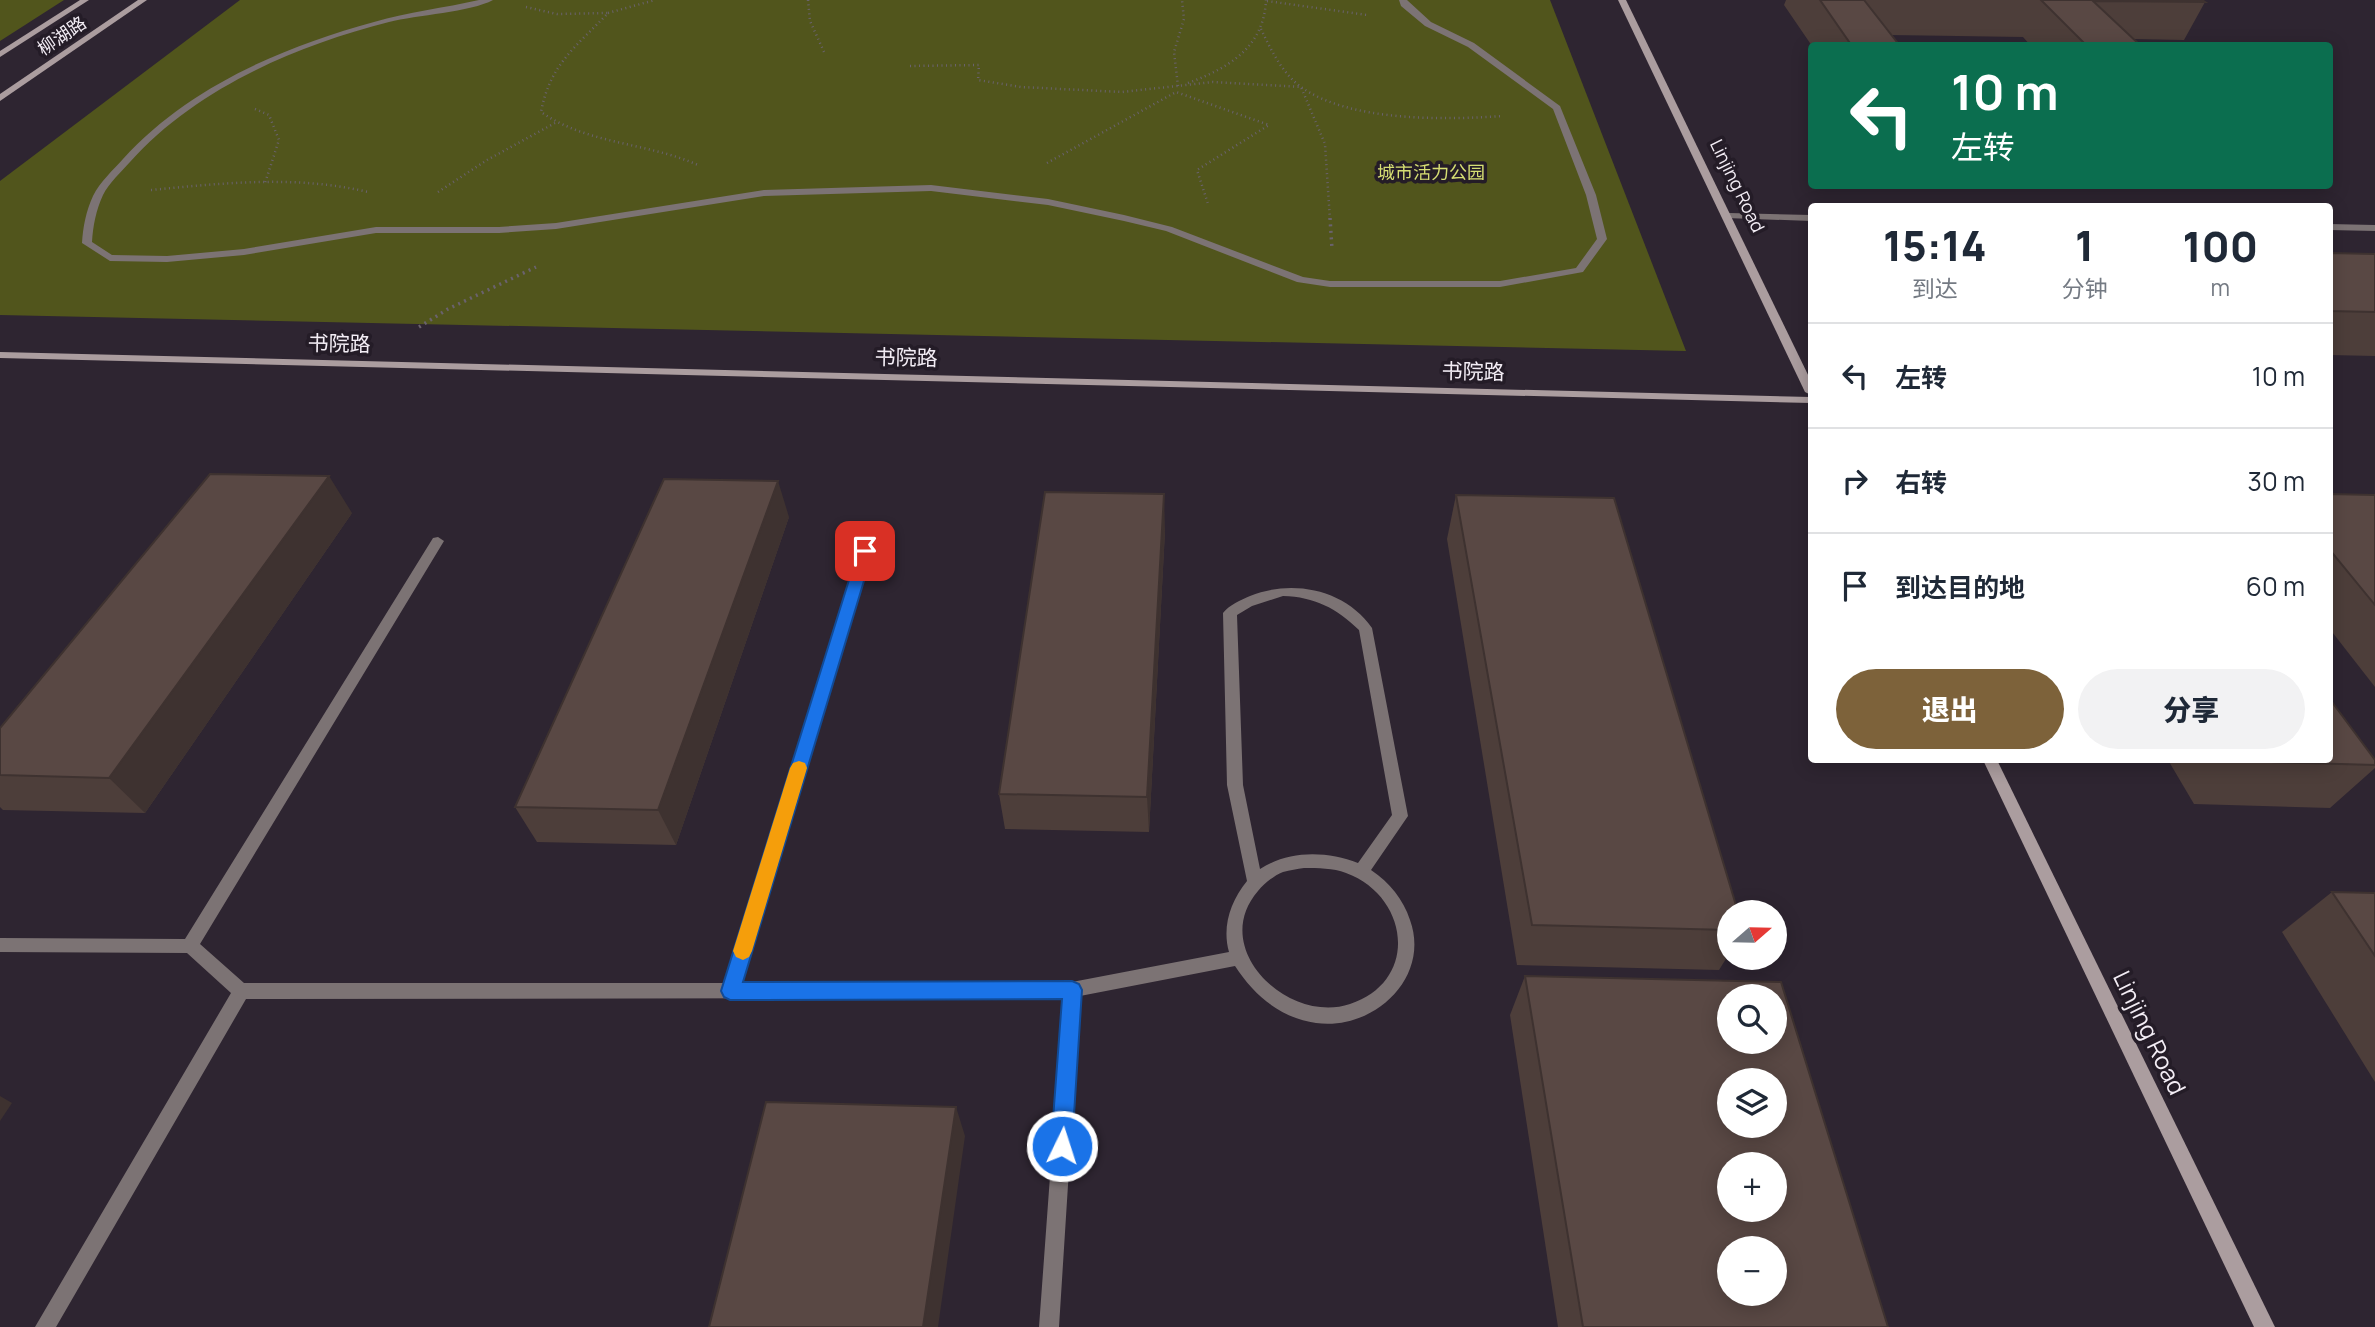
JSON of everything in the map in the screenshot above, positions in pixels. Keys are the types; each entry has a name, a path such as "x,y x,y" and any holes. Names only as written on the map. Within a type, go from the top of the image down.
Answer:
{"street":[{"name":"柳湖路","path":"0,55 85,0"},
{"name":"柳湖路","path":"0,98 143,0"},
{"path":"488,0 375,24 267,64 202,97 156,130 139,146 98,195 88,225 87,243 110,258 167,259 244,252 363,232 405,229 499,230 556,226 764,193 931,188 1048,202 1169,229 1301,279 1330,284 1500,284 1579,270 1602,239 1591,195 1557,108 1471,45 1428,24 1404,4 1403,0"},
{"name":"Linjing Road","path":"1622,0 1808,386"},
{"path":"1728,216 1808,218"},
{"path":"2333,227 2375,228"},
{"name":"书院路","path":"0,355 1808,400"},
{"path":"190,946 438,541"},
{"path":"730,991 865,551"},
{"path":"1255,883 1235,785 1230,613 1244,603 1283,591 1303,592 1329,599 1350,611 1365,628 1400,816 1361,872"},
{"name":"Linjing Road","path":"1991,763 2265,1327"},
{"path":"1304,861 1333,862 1361,872 1390,896 1401,912 1409,938 1405,965 1392,988 1368,1006 1339,1015 1307,1013 1277,1002 1253,982 1238,958 1233,930 1239,904 1255,883 1277,867 1304,861"},
{"path":"0,945 190,946 241,991 1072,990 1238,958"},
{"path":"1049,1327 1072,990"},
{"path":"45,1327 241,991"}],"path":[{"path":"488,0 557,14 608,13 655,0"},
{"path":"808,0 810,21 825,54"},
{"path":"1178,86 1175,44 1183,29 1186,8 1182,0"},
{"path":"1178,86 1211,76 1229,66 1252,46 1265,20 1267,1 1370,16"},
{"path":"608,13 561,59 548,76 541,112 577,135 664,151 720,177 764,193"},
{"path":"1261,29 1275,58 1301,87 1325,144 1333,234 1330,284"},
{"path":"910,66 979,65 978,80 1021,87 1122,92 1237,82 1301,87 1334,104 1411,115 1481,119 1557,108"},
{"path":"1045,164 1176,92 1269,125 1197,170 1209,208"},
{"path":"202,97 215,102 248,105 269,115 279,140 265,183"},
{"path":"405,229 444,185 555,123"},
{"path":"98,195 265,183 338,183 373,193"},
{"path":"360,364 448,309 544,262"}],"green space":[{"path":"0,0 64,0 0,41"},
{"name":"城市活力公园","path":"240,0 1550,0 1686,351 0,315 0,181"}],"building":[{"path":"1820,0 1864,0 1897,42 1849,42"},
{"path":"2041,0 2205,2 2093,1 2137,42 2083,42"},
{"path":"2333,253 2375,254 2375,312 2333,311"},
{"path":"210,474 329,476 109,778 0,775 0,728"},
{"path":"664,479 778,481 658,810 515,807"},
{"path":"1045,492 1164,494 1147,797 999,794"},
{"path":"2333,494 2375,495 2375,605 2333,554"},
{"path":"1456,495 1614,498 1734,900 1717,900 1717,930 1532,925"},
{"path":"2333,703 2375,760 2375,765 2306,763 2333,763"},
{"path":"2332,892 2375,893 2375,956"},
{"path":"1525,976 1781,982 1717,984 1717,1054 1787,1054 1787,1001 1888,1327 1583,1327"},
{"path":"766,1102 956,1107 923,1327 709,1327"}],"slow traffic":[{"path":"743,951 799,768"}],"route":[{"path":"865,551 730,991 1072,990 1062,1146"}]}
